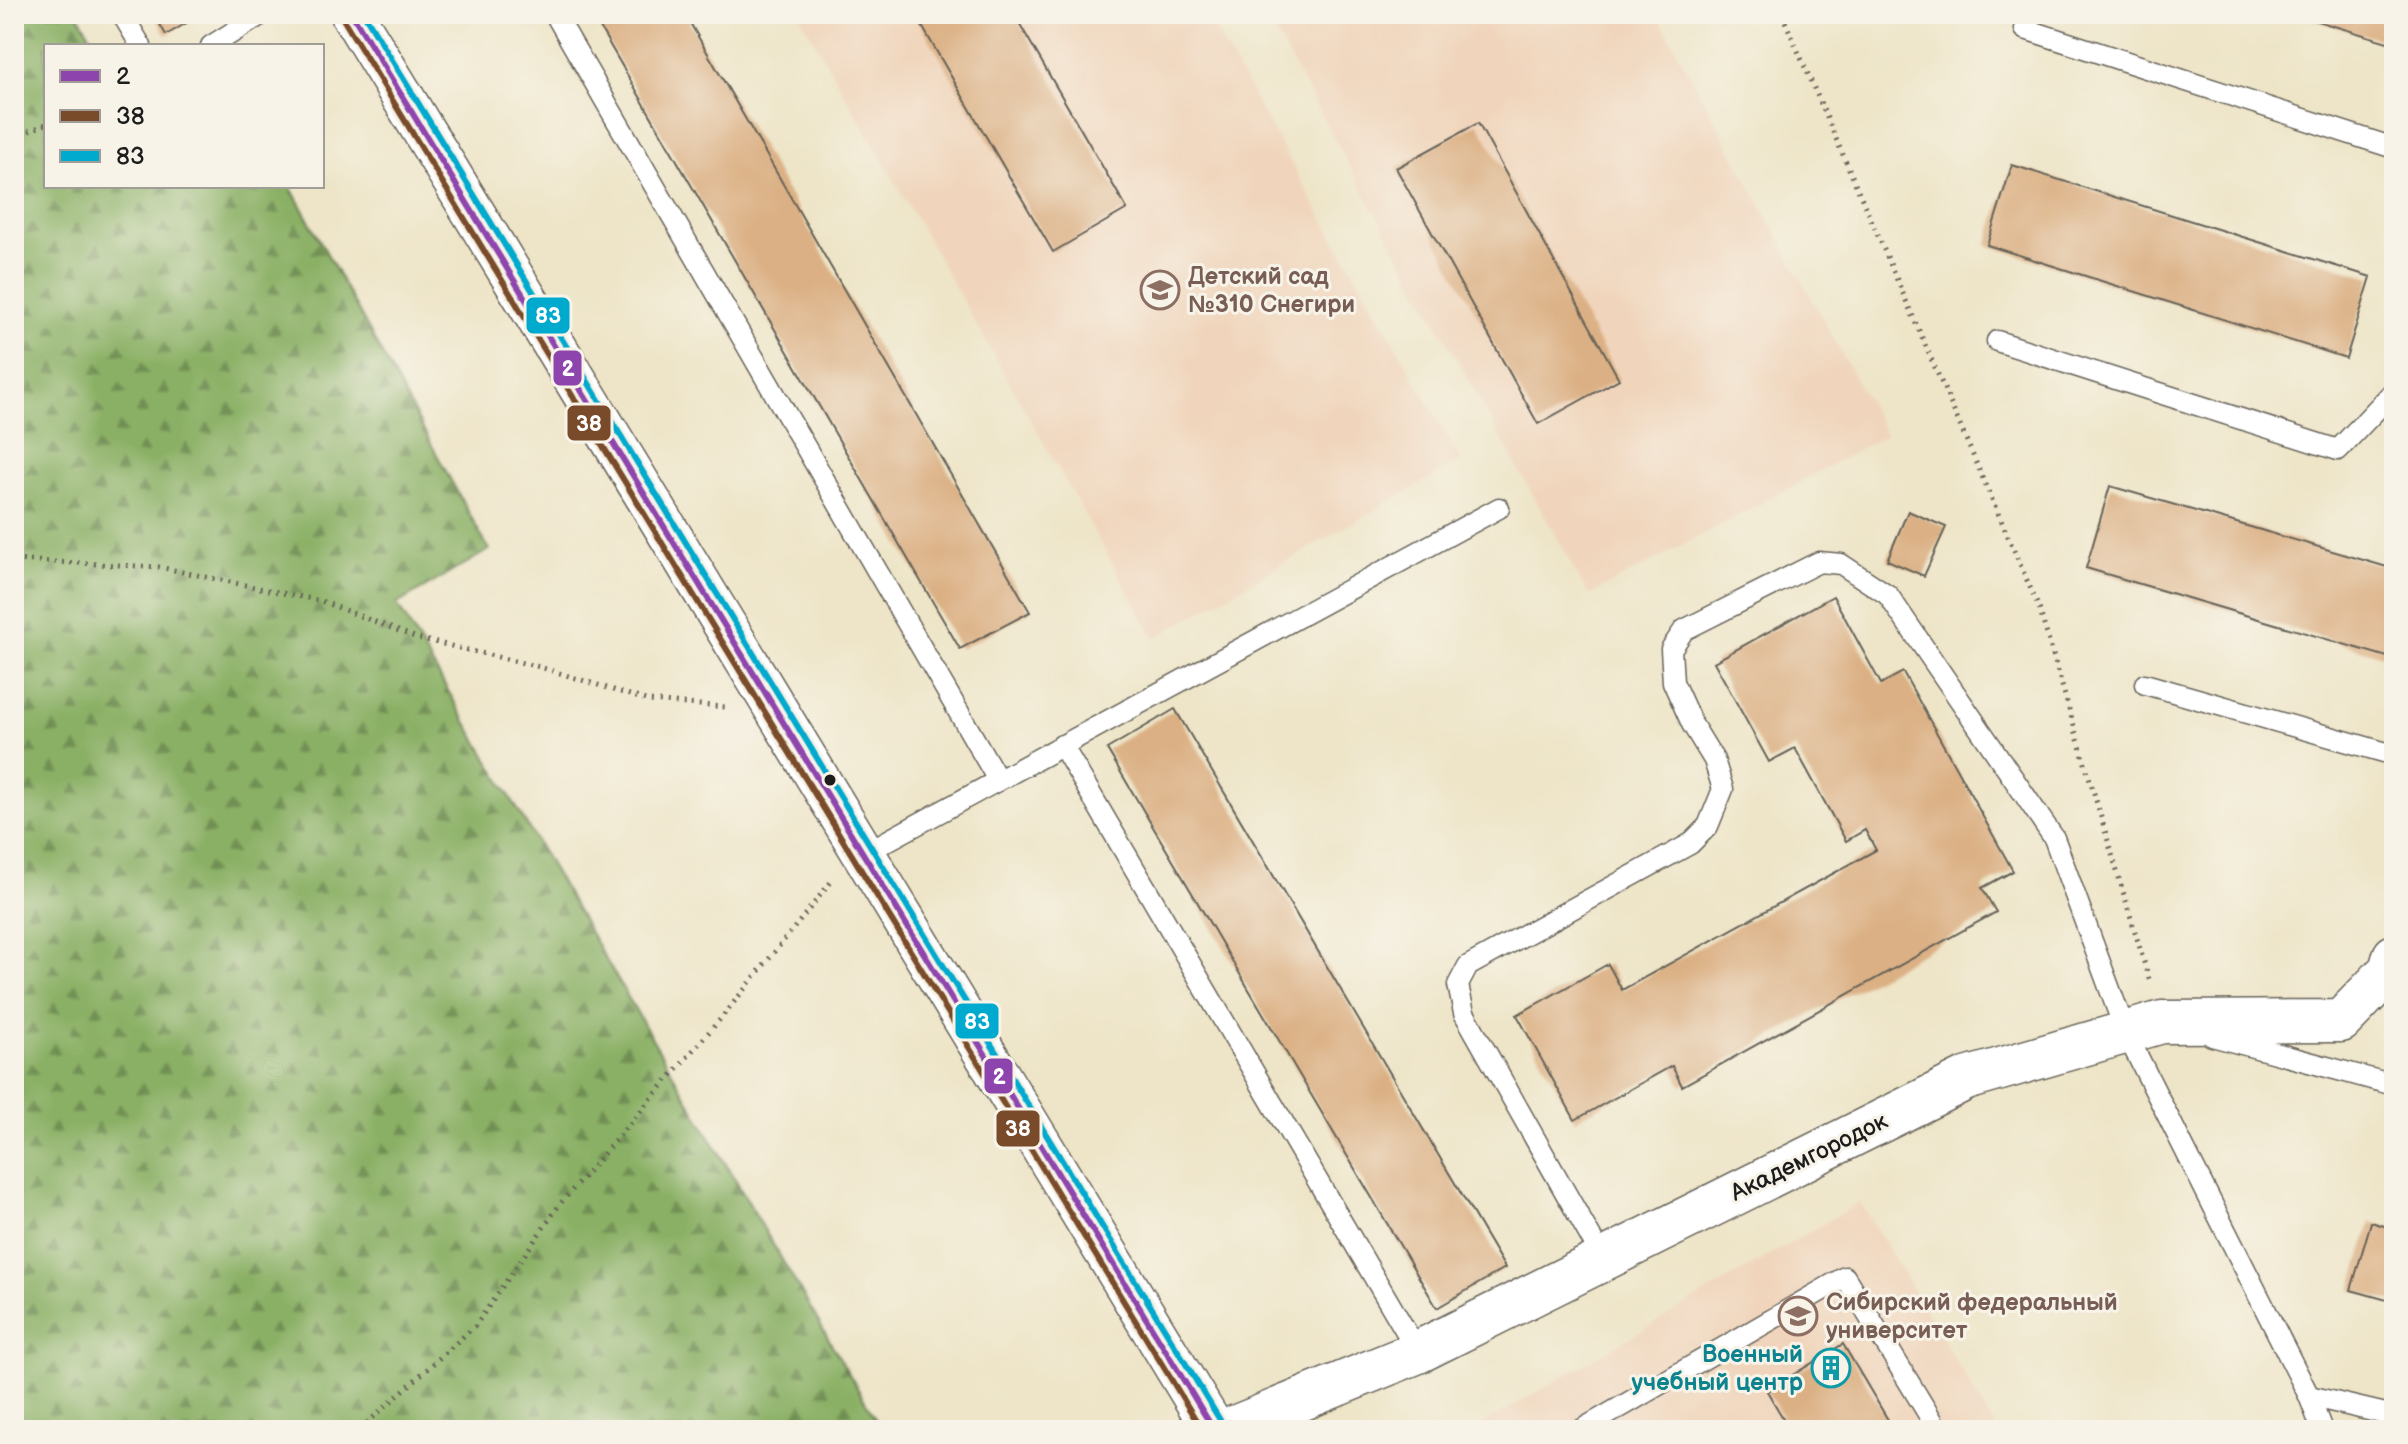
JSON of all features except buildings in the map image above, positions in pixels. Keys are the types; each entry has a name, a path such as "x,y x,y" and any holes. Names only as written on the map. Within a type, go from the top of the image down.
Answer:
{"street":[{"path":"352,14 637,477 1214,1430"},
{"name":"Академгородок","path":"1227,1430 1418,1352 1966,1079 2144,1028 2341,1021 2390,970 2394,956"}],"lane":[{"path":"122,14 140,44"},
{"path":"214,44 262,14"},
{"path":"555,14 998,780"},
{"path":"2025,29 2394,148"},
{"path":"1997,341 2338,450 2394,391"},
{"path":"863,854 1499,508"},
{"path":"1603,1259 1464,1013 1458,985 1468,966 1690,844 1708,826 1723,789 1714,760 1692,724 1673,682 1671,649 1684,630 1819,562 1841,564 1888,595 2054,838 2144,1028 2322,1430"},
{"path":"2145,684 2394,755"},
{"path":"1062,745 1418,1352"},
{"path":"2144,1028 2394,1085"},
{"path":"1581,1430 1845,1277 1938,1430"},
{"path":"2309,1396 2394,1416"}],"path":[{"path":"1782,14 2039,608 2144,1028"},
{"path":"14,137 44,125"},
{"path":"14,560 159,567 321,601 417,638 540,667 649,701 777,711"},
{"path":"363,1430 367,1423 475,1326 560,1204 722,1017 834,879 863,854"}],"shaded area":[{"name":"Детский сад №310 Снегири","path":"799,14 1206,14 1461,460 1155,638"},
{"path":"1265,14 1657,14 1886,435 1589,596"},
{"name":"Сибирский федеральный университет","path":"1860,1202 1997,1430 1473,1430"}],"green space":[{"path":"14,14 78,14 95,44 44,44 44,188 291,188 489,550 397,604 882,1430 14,1430"}],"transit line":[{"name":"2","path":"352,14 1214,1430"},
{"name":"83","path":"364,14 1223,1425"},
{"name":"38","path":"343,19 1202,1430"}],"place":[{"name":"Детский сад №310 Снегири","path":"1160,290"},
{"name":"Сибирский федеральный университет","path":"1798,1316"},
{"name":"Военный учебный центр","path":"1831,1368"}]}
